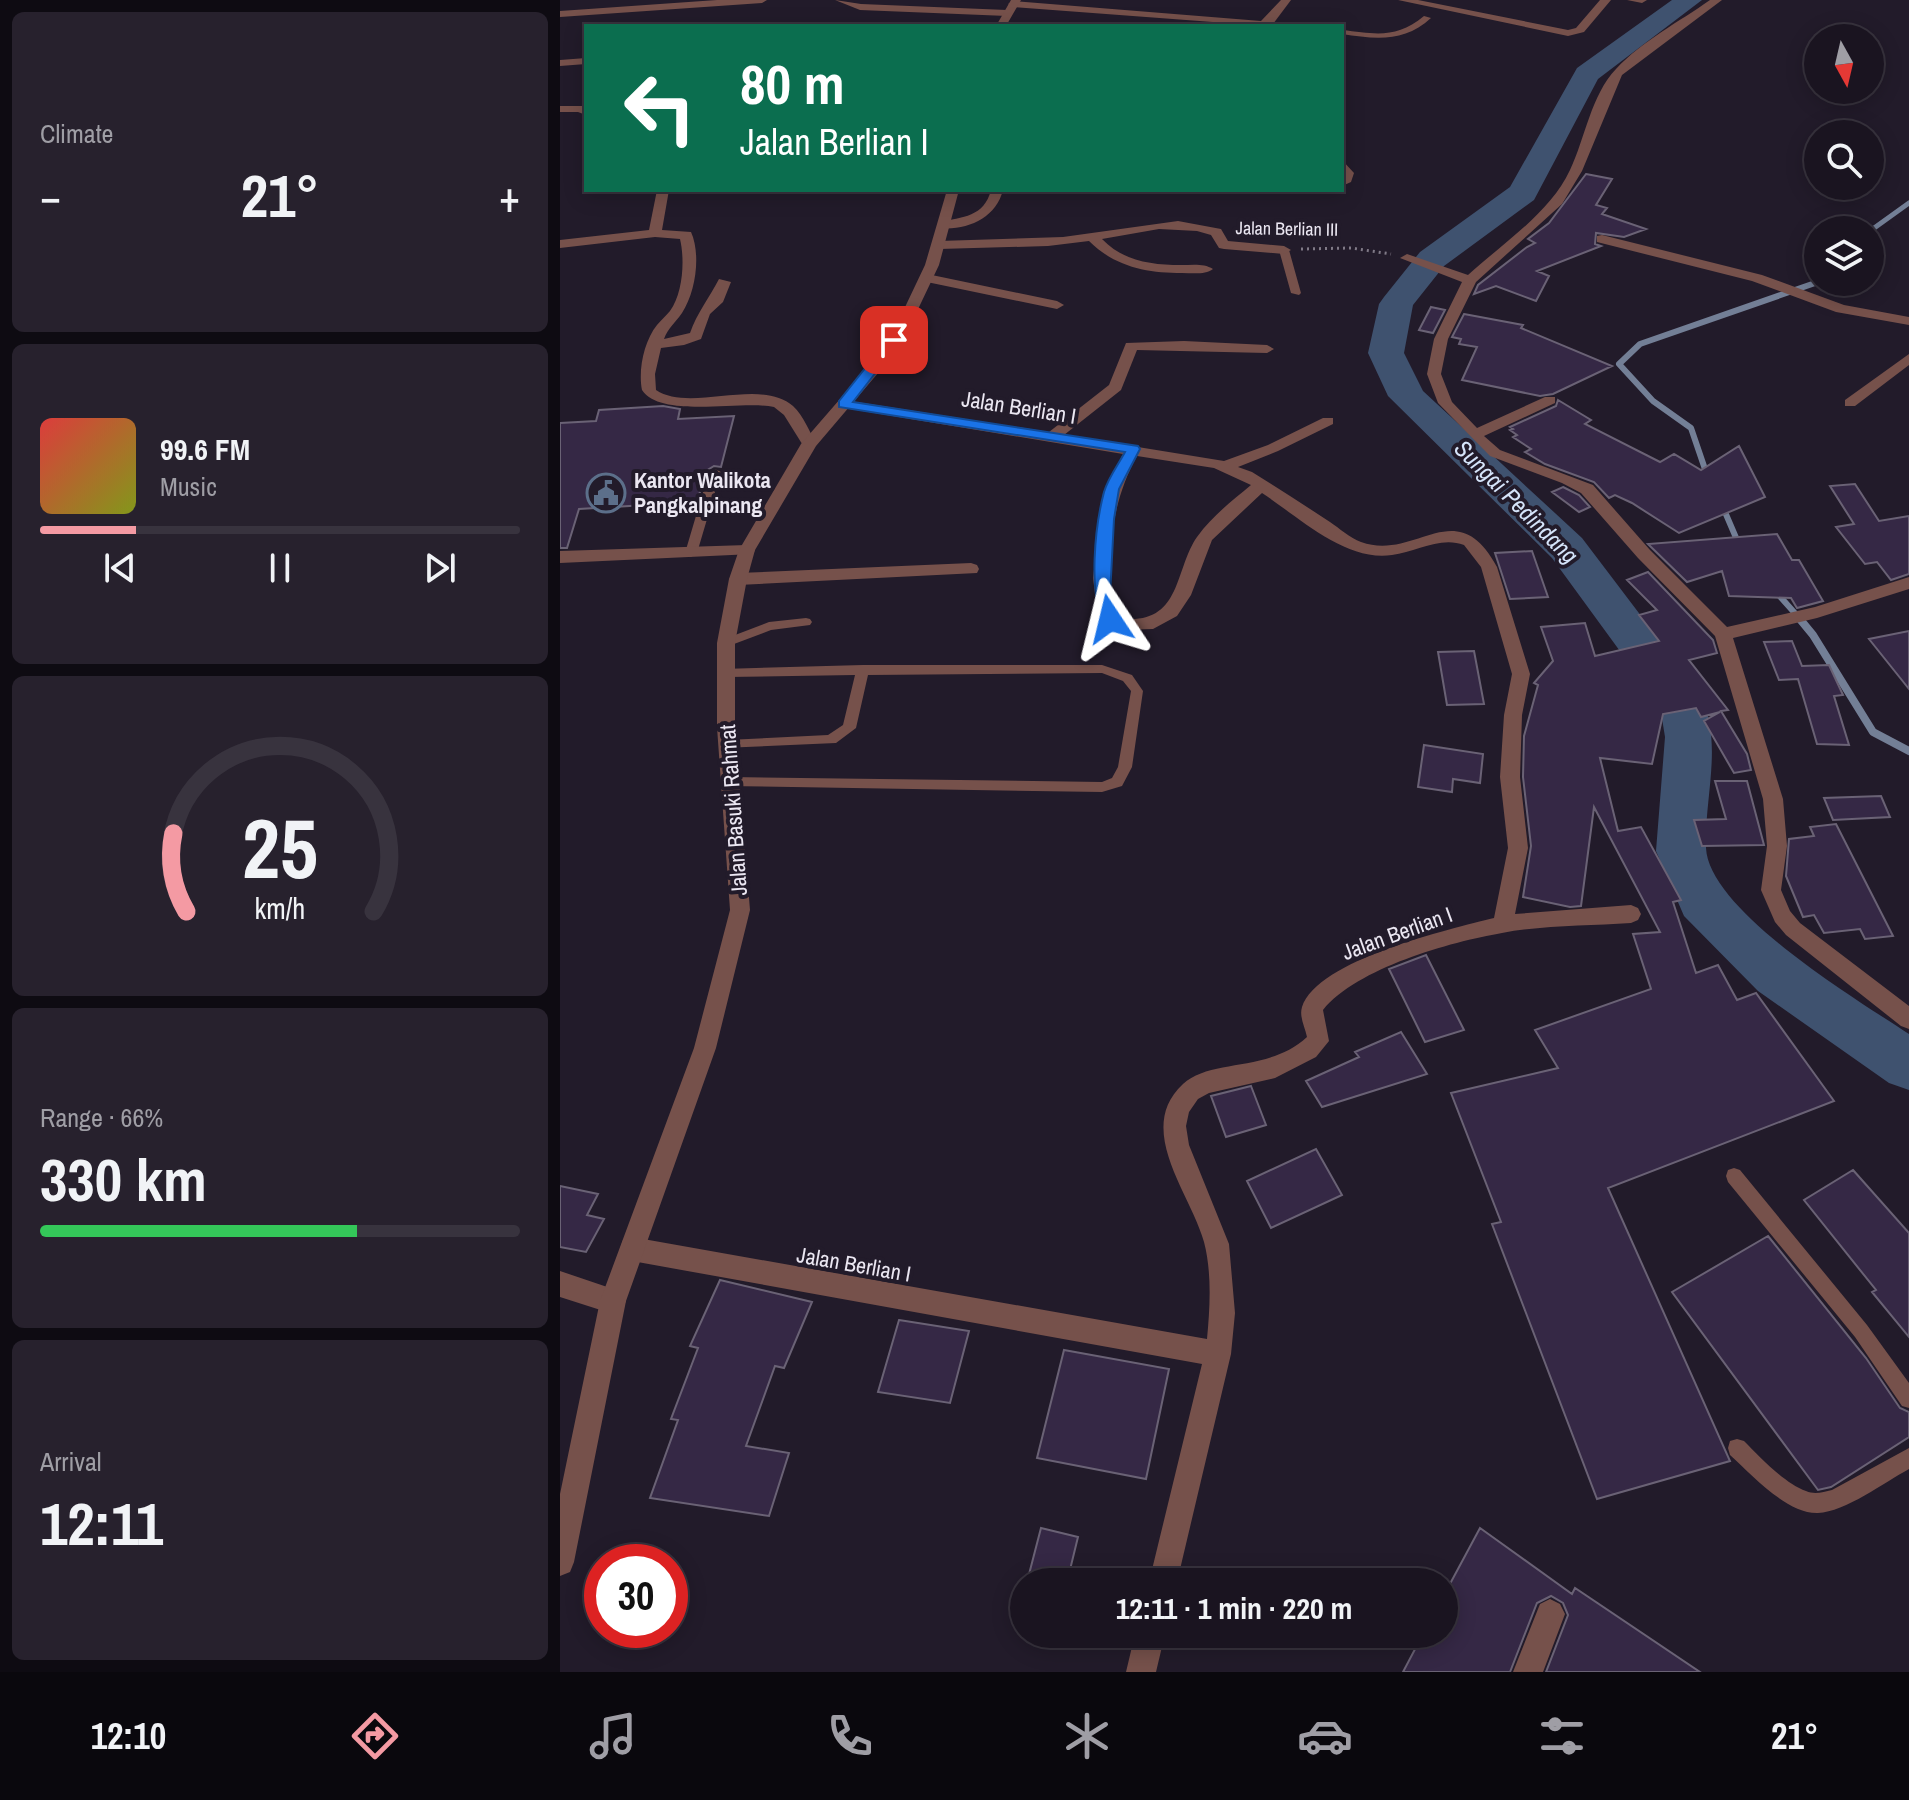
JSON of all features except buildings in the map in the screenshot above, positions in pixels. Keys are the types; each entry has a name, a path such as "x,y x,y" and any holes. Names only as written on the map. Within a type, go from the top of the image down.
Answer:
{"street":[{"path":"560,14 762,0"},
{"path":"840,0 860,7 1012,6 1213,23 1264,24 1286,0"},
{"path":"1403,0 1568,33 1580,30 1606,0"},
{"path":"1632,0 1642,0"},
{"path":"1717,0 1638,55 1618,73 1608,90 1576,171 1558,201 1470,280 1441,339 1434,374 1445,403 1474,435 1495,453 1587,489 1644,554 1723,634 1773,799 1777,846 1771,890 1782,916 1793,929 1909,1019"},
{"path":"1002,24 1012,6"},
{"path":"560,63 584,61"},
{"path":"560,109 584,111"},
{"path":"655,233 663,192"},
{"name":"Jalan Basuki Rahmat","path":"560,1562 613,1301 705,1048 740,910 727,745 726,672 726,643 738,579 747,550 809,444 885,356 927,278 952,192"},
{"path":"944,225 972,220 985,214 995,203 997,192"},
{"name":"Jalan Berlian III","path":"939,245 1092,237 1144,227 1178,225 1212,230 1220,236 1224,245 1284,250"},
{"path":"560,244 655,233 685,234 688,253 686,278 678,311 662,328 655,344 647,387 652,395 689,401 777,404 790,412 809,444"},
{"path":"1092,237 1112,256 1149,268 1206,269"},
{"path":"1602,239 1745,275 1841,309 1909,321"},
{"path":"1407,258 1470,280"},
{"path":"927,278 1057,305"},
{"path":"655,344 684,341 696,336 704,312 716,302 724,282"},
{"path":"1052,437 1116,387 1131,346 1267,349"},
{"path":"1850,403 1909,358"},
{"path":"1474,435 1550,400"},
{"name":"Jalan Berlian I","path":"632,1249 1218,1354 1224,1306 1218,1248 1206,1210 1175,1142 1173,1129 1181,1103 1190,1092 1208,1082 1277,1069 1305,1055 1318,1041 1311,1014 1314,1003 1343,977 1443,939 1503,924 1518,848 1510,777 1513,715 1521,674 1485,558 1466,541 1445,535 1393,550 1371,550 1355,546 1261,485 1225,466 844,404"},
{"path":"1225,466 1273,448 1328,421"},
{"path":"1133,449 1112,489 1106,519 1102,596 1110,619 1119,624 1150,624 1163,619 1174,609 1190,579 1200,546 1261,485"},
{"path":"560,557 747,550"},
{"path":"738,579 971,569"},
{"path":"1723,634 1817,612 1909,583"},
{"path":"1503,924 1631,914"},
{"path":"560,1284 613,1301"},
{"path":"1166,1568 1218,1354"},
{"path":"1528,1672 1550,1614"},
{"path":"1141,1672 1147,1648"}],"lane":[{"path":"1344,32 1397,36 1413,31 1427,18"},
{"path":"1284,250 1296,293"},
{"path":"691,553 715,472"},
{"path":"726,643 769,626 806,622"},
{"path":"726,672 1102,669 1126,676 1134,682 1137,691 1125,767 1117,782 1102,787 730,782"},
{"path":"727,745 831,740 842,734 849,728 863,670"},
{"path":"1734,1176 1861,1331 1909,1399"},
{"path":"1737,1448 1783,1492 1801,1503 1816,1506 1832,1503 1909,1458"}],"path":[{"name":"Jalan Berlian III","path":"1284,250 1351,248 1407,258"}],"waterway":[{"name":"Sungai Pedindang","path":"1689,0 1587,74 1523,193 1432,259 1396,304 1386,353 1407,396 1567,548 1682,703 1689,737 1681,851 1702,901 1777,975 1909,1065"},
{"path":"1884,221 1909,203"},
{"path":"1707,475 1691,428 1653,401 1619,364 1640,344 1804,287"},
{"path":"1722,505 1740,547"},
{"path":"1776,592 1801,620"},
{"path":"1799,618 1813,635 1873,732 1909,751"}],"place":[{"name":"Kantor Walikota Pangkalpinang","path":"606,493"}],"route":[{"path":"894,340 885,356 844,404 1133,449 1112,489 1106,519 1102,596 1105,612 1110,619"}]}
